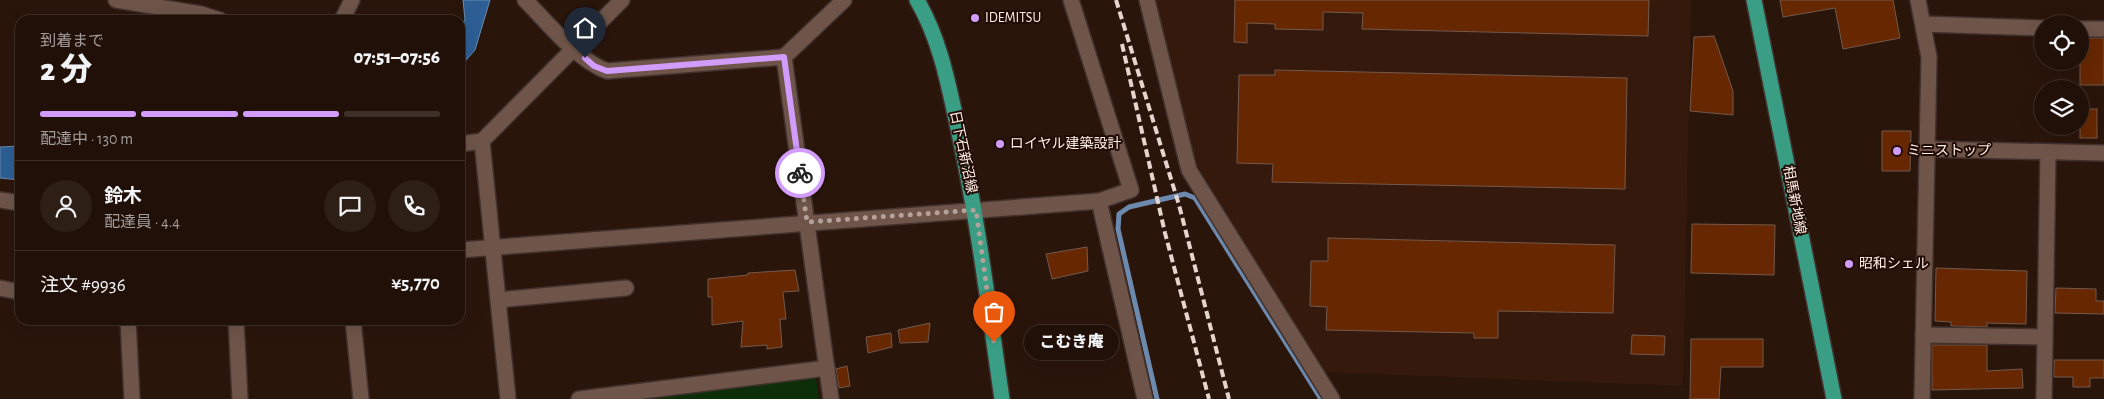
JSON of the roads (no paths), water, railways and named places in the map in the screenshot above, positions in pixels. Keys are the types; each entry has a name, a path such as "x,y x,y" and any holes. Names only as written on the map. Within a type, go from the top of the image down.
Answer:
{"main road":[{"name":"日下石新沼線","path":"918,0 930,22 948,80 976,210 1002,399"},
{"name":"相馬新地線","path":"1754,0 1834,399"}],"street":[{"path":"116,0 205,15"},
{"path":"344,15 352,0"},
{"path":"526,0 594,66 607,71 784,57 844,0"},
{"path":"465,143 482,141 622,0"},
{"path":"465,250 1099,201 1131,190 1071,0"},
{"path":"1147,0 1189,170 1332,399"},
{"path":"1918,0 1929,57 1922,399"},
{"path":"1923,24 2034,28"},
{"path":"2089,29 2104,29"},
{"path":"784,57 831,399"},
{"path":"482,141 508,399"},
{"path":"1927,149 2104,153"},
{"path":"2044,399 2048,152"},
{"path":"0,200 15,202"},
{"path":"1099,201 1145,399"},
{"path":"0,288 15,291"},
{"path":"498,300 626,288"},
{"path":"128,325 132,399"},
{"path":"236,325 240,399"},
{"path":"354,325 361,399"},
{"path":"1923,335 2045,336"},
{"path":"579,399 643,395 827,368"}],"water":[{"path":"463,0 490,0 475,50 465,61 465,15"},
{"path":"15,146 15,180 0,178 0,147"}],"waterway":[{"path":"1157,399 1118,229 1119,214 1129,207 1185,194 1195,198 1321,399"}],"railway":[{"path":"1116,0 1179,205 1229,399"},
{"path":"1122,44 1165,233 1209,399"}],"place":[{"name":"IDEMITSU","path":"975,18"},
{"name":"ロイヤル建築設計","path":"1000,144"},
{"name":"ミニストップ","path":"1897,151"},
{"name":"昭和シェル","path":"1849,264"},
{"name":"こむき庵","path":"994,342"}]}
